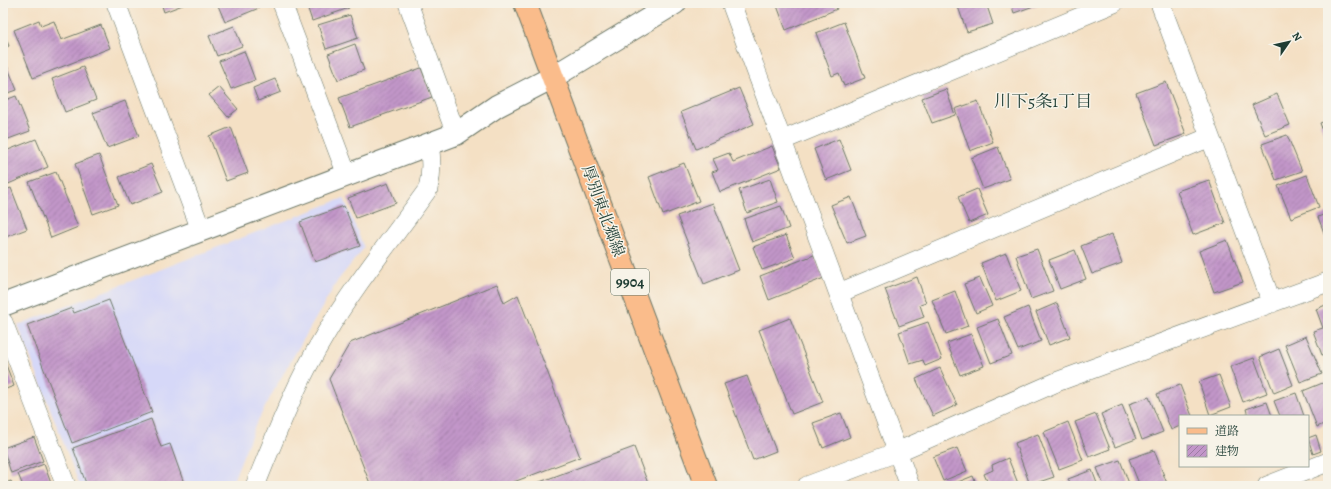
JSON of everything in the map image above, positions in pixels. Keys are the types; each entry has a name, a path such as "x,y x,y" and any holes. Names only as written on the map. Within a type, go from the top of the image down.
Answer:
{"main road":[{"name":"厚別東北郷線","path":"525,3 706,486"}],"street":[{"path":"116,3 201,230"},
{"path":"282,3 347,175"},
{"path":"408,3 456,134"},
{"path":"3,305 456,134 497,106 553,78 675,3"},
{"path":"731,3 910,486"},
{"path":"783,140 1114,3"},
{"path":"1160,3 1272,303"},
{"path":"839,293 1210,137"},
{"path":"255,486 284,414 304,372 325,335 365,273 428,189 431,176 429,145"},
{"path":"807,486 897,452 1059,381 1328,282"},
{"path":"3,322 66,486"},
{"path":"1267,486 1328,462"}],"shaded area":[{"path":"344,198 364,248 338,280 278,383 255,426 231,486 80,486 18,325"}],"building":[{"path":"161,3 188,3 164,12"},
{"path":"217,3 257,3 259,8 225,22"},
{"path":"306,3 347,3 349,8 312,21"},
{"path":"776,3 834,3 837,9 786,30"},
{"path":"986,3 993,24 967,32 957,4"},
{"path":"1011,3 1042,3 1014,13"},
{"path":"350,15 358,38 326,49 318,25"},
{"path":"39,20 41,26 54,21 61,40 101,25 110,48 33,78 14,30"},
{"path":"844,22 865,78 844,86 839,73 832,76 816,33"},
{"path":"234,26 242,46 217,56 209,36"},
{"path":"3,31 9,46 3,48"},
{"path":"355,44 364,70 338,80 328,54"},
{"path":"244,51 255,80 231,89 219,61"},
{"path":"3,56 17,90 3,95"},
{"path":"83,67 96,100 65,112 52,79"},
{"path":"421,68 432,97 350,127 339,98"},
{"path":"275,79 281,92 258,101 253,88"},
{"path":"1166,82 1186,134 1156,145 1136,93"},
{"path":"219,87 238,109 228,117 209,95"},
{"path":"739,88 754,124 696,149 681,112"},
{"path":"946,89 955,115 932,123 922,98"},
{"path":"1277,94 1290,125 1265,135 1252,105"},
{"path":"16,96 30,131 3,141 3,101"},
{"path":"125,101 139,136 107,148 93,113"},
{"path":"978,101 993,142 970,151 955,109"},
{"path":"1328,120 1328,145 1320,123"},
{"path":"231,127 248,173 226,181 209,136"},
{"path":"1287,135 1302,171 1276,180 1262,144"},
{"path":"36,139 48,167 6,185 3,178 3,152"},
{"path":"839,139 851,170 826,180 814,149"},
{"path":"772,146 781,168 720,192 712,172 718,170 713,159 729,153 733,162"},
{"path":"998,147 1010,179 983,189 971,158"},
{"path":"99,155 118,205 93,214 75,164"},
{"path":"684,163 699,201 663,215 649,177"},
{"path":"151,164 163,192 130,205 119,177"},
{"path":"56,172 78,227 51,238 29,182"},
{"path":"1307,175 1319,207 1291,218 1278,186"},
{"path":"770,179 778,202 747,213 739,190"},
{"path":"1209,180 1225,223 1193,235 1177,191"},
{"path":"388,183 396,203 356,218 348,198"},
{"path":"11,188 27,229 3,238 3,191"},
{"path":"977,189 988,215 969,223 958,197"},
{"path":"851,197 866,236 847,243 831,205"},
{"path":"713,203 739,270 704,284 677,216"},
{"path":"344,206 360,246 315,262 300,222"},
{"path":"781,206 789,228 752,242 744,219"},
{"path":"1328,213 1328,243 1318,217"},
{"path":"1112,234 1122,263 1092,274 1081,246"},
{"path":"786,235 795,258 762,270 753,247"},
{"path":"1227,240 1243,282 1214,292 1199,251"},
{"path":"1037,249 1053,291 1031,299 1016,256"},
{"path":"1075,250 1086,279 1060,289 1049,260"},
{"path":"1006,253 1021,291 996,301 981,263"},
{"path":"814,255 824,278 769,300 760,276"},
{"path":"917,277 926,303 920,305 924,317 899,326 885,289"},
{"path":"980,278 992,306 976,313 964,284"},
{"path":"497,284 504,303 518,295 580,457 503,486 371,486 329,379 350,343"},
{"path":"955,291 968,326 946,334 932,300"},
{"path":"109,300 152,412 72,443 27,325 72,308 74,313"},
{"path":"1057,303 1070,337 1049,345 1036,312"},
{"path":"1328,304 1328,353 1322,355 1313,331 1323,328 1316,309"},
{"path":"1028,307 1041,341 1018,350 1004,317"},
{"path":"790,318 823,402 792,414 759,330"},
{"path":"998,319 1012,355 991,363 977,327"},
{"path":"928,322 942,359 925,366 923,360 910,364 899,332"},
{"path":"971,334 984,366 960,375 947,343"},
{"path":"1306,336 1322,374 1300,382 1285,345"},
{"path":"1279,349 1293,385 1274,393 1260,357"},
{"path":"3,357 14,386 3,390"},
{"path":"1254,358 1267,393 1243,402 1230,367"},
{"path":"940,368 957,405 933,416 916,379"},
{"path":"1219,375 1231,407 1210,415 1199,382"},
{"path":"747,376 776,451 753,460 724,384"},
{"path":"1325,382 1328,389 1328,422 1317,427 1303,391"},
{"path":"1180,385 1192,415 1179,415 1179,426 1171,430 1157,394"},
{"path":"1296,393 1304,415 1280,415 1274,401"},
{"path":"1149,397 1163,432 1142,440 1129,404"},
{"path":"1267,402 1272,415 1248,415 1246,409"},
{"path":"1122,405 1136,439 1115,447 1101,414"},
{"path":"841,413 850,437 823,448 813,423"},
{"path":"1096,414 1110,449 1089,457 1075,422"},
{"path":"151,419 161,447 170,444 185,486 87,486 73,448"},
{"path":"1068,422 1083,460 1059,469 1044,432"},
{"path":"1038,434 1054,477 1030,485 1015,443"},
{"path":"1316,435 1321,451 1313,454 1309,438"},
{"path":"34,437 43,461 11,473 3,448"},
{"path":"634,447 649,486 529,486"},
{"path":"957,448 967,471 943,481 933,457"},
{"path":"1154,450 1168,486 1140,486 1129,459"},
{"path":"1008,458 1019,486 989,486 984,474 993,470 992,465"},
{"path":"1120,460 1130,486 1104,486 1097,468"},
{"path":"44,464 52,486 23,486 18,474"},
{"path":"1092,470 1098,486 1071,486 1068,479"},
{"path":"973,476 977,486 948,486"},
{"path":"11,481 13,486 3,486 3,484"},
{"path":"1063,482 1065,486 1052,486"}],"district":[{"name":"川下5条1丁目","path":"1043,101"}]}
